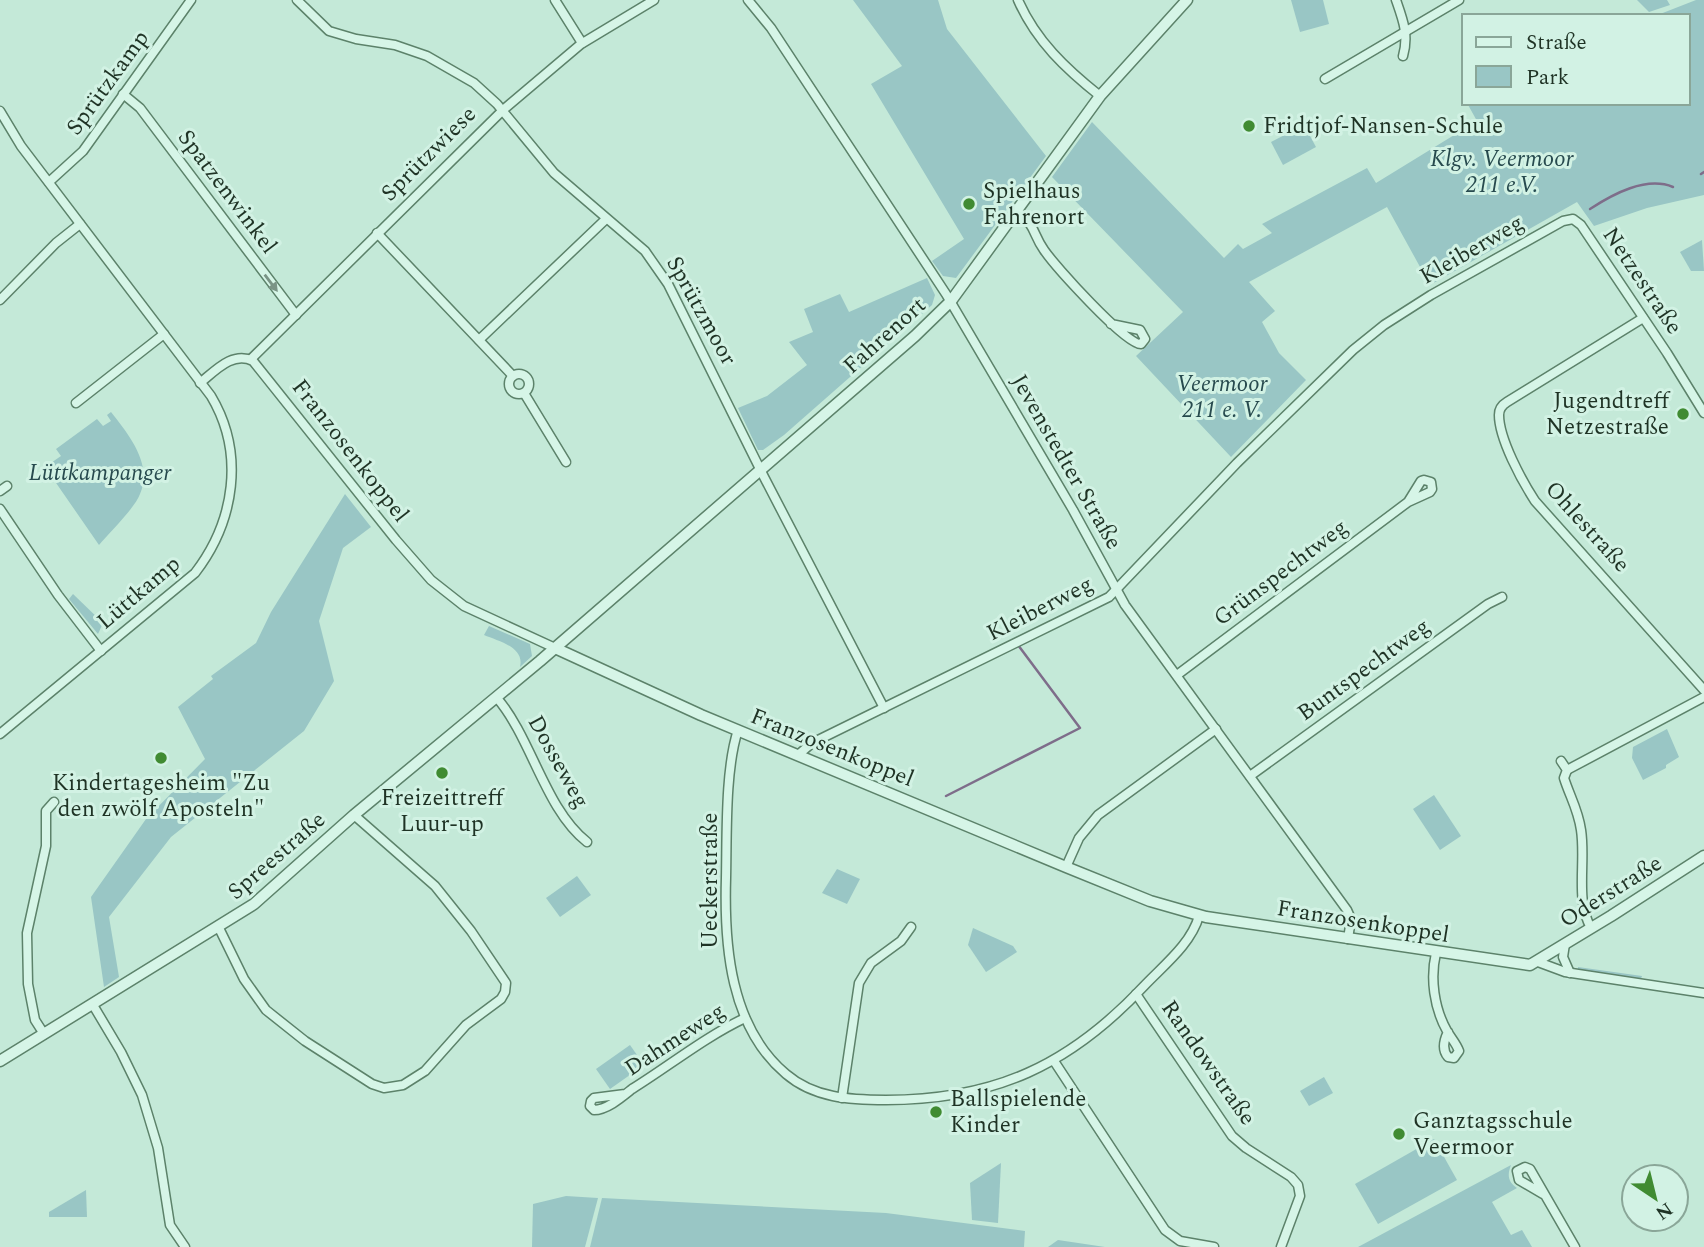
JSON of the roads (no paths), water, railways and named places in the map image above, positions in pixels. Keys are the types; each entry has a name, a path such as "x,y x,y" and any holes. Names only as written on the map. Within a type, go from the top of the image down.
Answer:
{"street":[{"name":"Sprützkamp","path":"49,182 83,151 191,0"},
{"name":"Sprützmoor","path":"296,0 325,28 334,33 395,45 435,60 474,83 502,110 554,173 643,250 668,284 884,708"},
{"path":"555,0 582,43"},
{"name":"Sprützwiese","path":"251,359 502,110 582,43 654,0"},
{"name":"Jevenstedter Straße","path":"748,0 771,28 951,301 1125,605 1347,910 1351,919 1348,939"},
{"path":"1018,0 1031,24 1055,57 1100,96"},
{"name":"Fahrenort","path":"555,648 915,336 951,301 1100,96 1187,0"},
{"path":"1396,0 1406,33 1407,43 1403,56"},
{"path":"1325,79 1459,0"},
{"name":"Spatzenwinkel","path":"124,94 140,108 296,316"},
{"name":"Lüttkamp","path":"0,111 13,134 219,409 231,450 232,475 229,502 222,527 195,573 0,734"},
{"path":"1017,211 1031,223 1046,253 1111,324"},
{"path":"479,340 607,219"},
{"name":"Netzestraße","path":"1563,221 1573,219 1581,225 1704,413"},
{"name":"Kleiberweg","path":"798,755 812,743 1109,597 1237,463 1353,350 1431,295 1563,221"},
{"path":"0,300 80,224"},
{"path":"377,233 513,376"},
{"name":"Ohlestraße","path":"1643,317 1507,402 1500,408 1499,419 1519,476 1535,501 1704,690"},
{"path":"76,403 164,334"},
{"path":"200,383 233,358 251,359"},
{"name":"Franzosenkoppel","path":"251,359 396,540 431,580 464,606 738,730 1150,901 1199,916 1525,965 1538,961 1570,973 1704,993"},
{"path":"523,375 528,380 524,393 517,394 511,389 509,382 513,376 523,375"},
{"path":"524,393 566,462"},
{"name":"Grünspechtweg","path":"1177,675 1408,502"},
{"path":"0,509 58,595 101,651"},
{"name":"Buntspechtweg","path":"1250,776 1488,604 1502,597"},
{"name":"Spreestraße","path":"0,1061 219,928 268,893 354,815 555,648"},
{"path":"1591,928 1584,910 1583,847 1576,805 1564,778 1567,770 1704,697"},
{"name":"Dosseweg","path":"497,698 510,715 565,817 578,835 587,842"},
{"path":"1066,867 1079,838 1098,815 1216,729"},
{"name":"Ueckerstraße","path":"738,730 731,768 725,923 730,964 745,1018 766,1054 786,1074 813,1091 842,1098 905,1100 947,1097 994,1086 1054,1061 1097,1031 1136,994 1189,937 1199,916"},
{"path":"1561,761 1567,770"},
{"path":"44,1034 35,1020 28,984 27,933 46,846 46,811 54,802"},
{"path":"219,928 251,991 283,1025 378,1087 397,1088 417,1078 466,1025 504,995 506,983 471,931 435,886 354,815"},
{"name":"Oderstraße","path":"1538,961 1704,856"},
{"path":"842,1098 859,982 871,963 901,941 911,927"},
{"path":"1565,944 1563,957 1570,973"},
{"path":"1436,953 1433,983 1448,1032"},
{"name":"Randowstraße","path":"1136,994 1232,1136 1296,1180 1300,1196 1280,1247"},
{"path":"93,1004 142,1095 158,1149 168,1219 176,1237 185,1247"},
{"name":"Dahmeweg","path":"625,1094 745,1018"},
{"path":"1054,1061 1165,1230 1180,1241 1214,1247"},
{"path":"1543,1194 1575,1247"}],"waterway":[{"path":"1590,209 1619,193 1641,185 1663,184 1673,187"},
{"path":"946,796 1080,728 1018,645"}],"place":[{"name":"Fridtjof-Nansen-Schule","path":"1249,126"},
{"name":"Spielhaus Fahrenort","path":"969,204"},
{"name":"Jugendtreff Netzestraße","path":"1683,414"},
{"name":"Kindertagesheim \"Zu den zwölf Aposteln\"","path":"161,758"},
{"name":"Freizeittreff Luur-up","path":"442,773"},
{"name":"Ballspielende Kinder","path":"936,1112"},
{"name":"Ganztagsschule Veermoor","path":"1399,1134"}],"park label":[{"name":"Klgv. Veermoor 211 e.V.","path":"1502,172"},
{"name":"Veermoor 211 e. V.","path":"1222,397"},
{"name":"Lüttkampanger","path":"100,473"}]}
